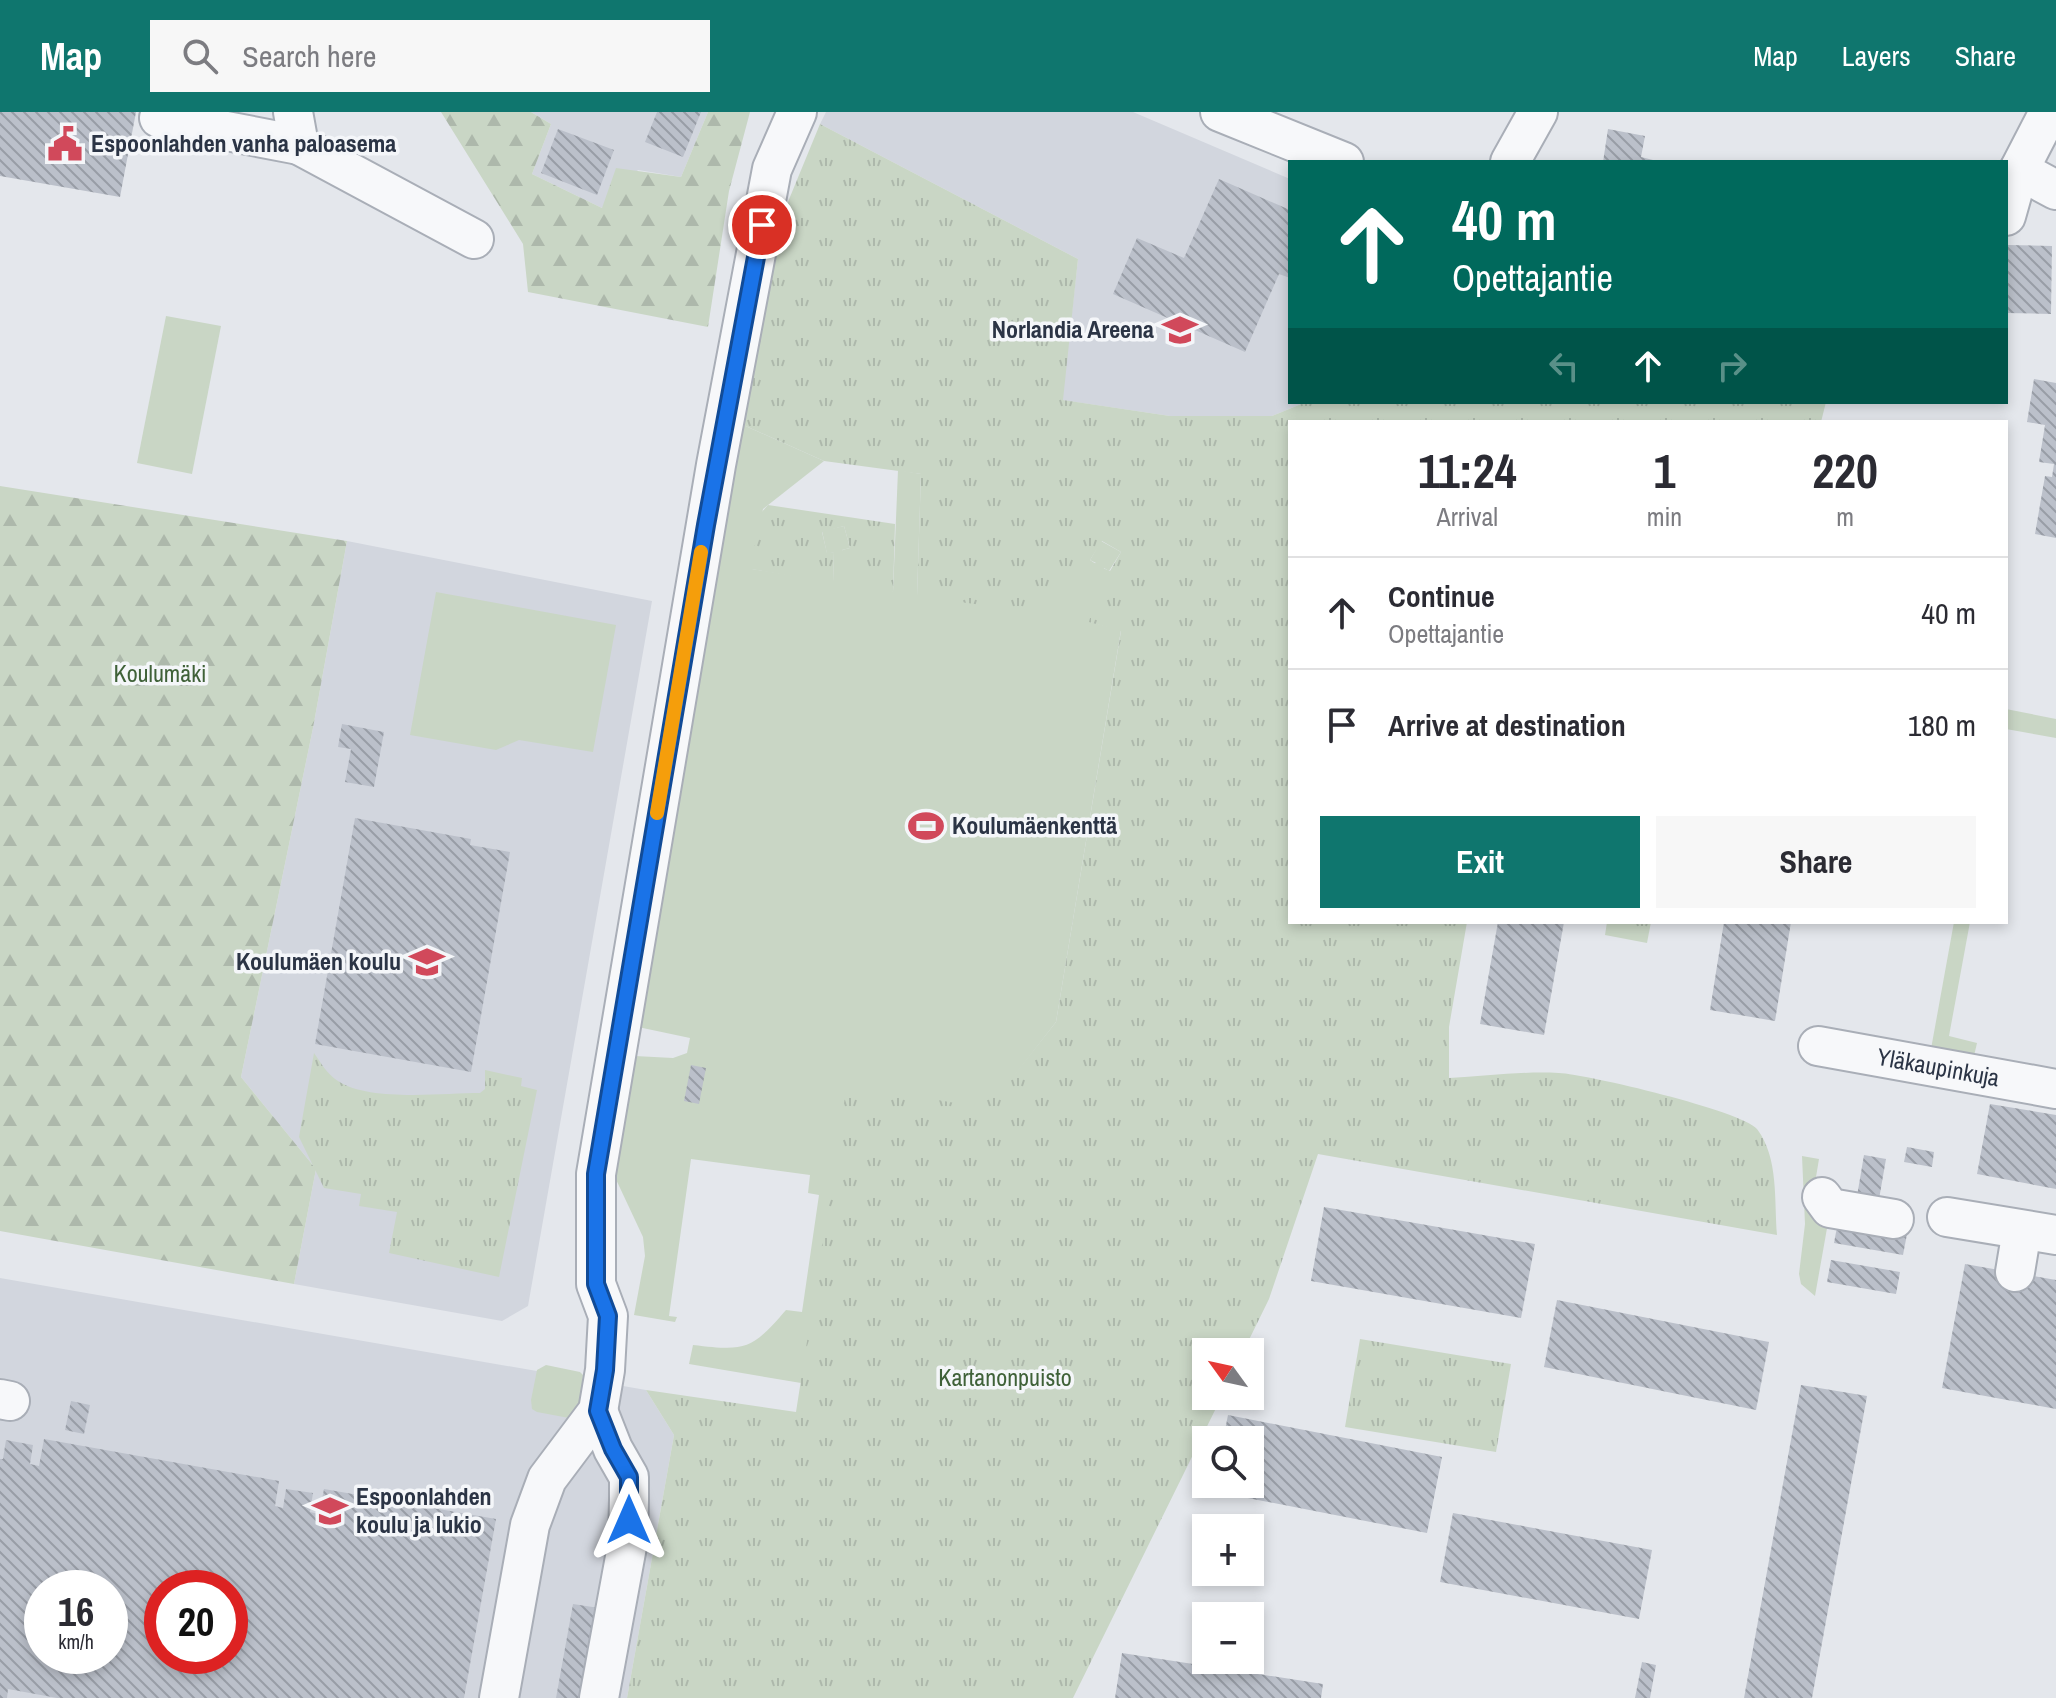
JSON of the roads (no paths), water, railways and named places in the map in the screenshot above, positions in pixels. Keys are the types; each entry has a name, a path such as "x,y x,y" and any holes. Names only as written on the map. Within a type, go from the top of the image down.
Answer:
{"street":[{"path":"499,1698 530,1525 547,1479 598,1411 605,1370 608,1316 596,1284 596,1174 706,525 772,169 797,112"},
{"path":"1220,112 1339,160"},
{"path":"1511,160 1538,112"},
{"path":"2008,209 2019,170 2049,112"},
{"path":"159,118 296,129 474,239"},
{"path":"2019,170 2056,190"},
{"name":"Yläkaupinkuja","path":"1818,1046 2056,1089"},
{"path":"1822,1197 1830,1208 1894,1219"},
{"path":"1947,1217 2039,1233 2015,1272"},
{"path":"598,1411 613,1449 629,1477 628,1541 599,1698"}],"place":[{"name":"Espoonlahden vanha paloasema","path":"65,144"},
{"name":"Norlandia Areena","path":"1180,330"},
{"name":"Koulumäenkenttä","path":"926,826"},
{"name":"Koulumäen koulu","path":"427,962"},
{"name":"Espoonlahden koulu ja lukio","path":"330,1511"}],"park label":[{"name":"Koulumäki","path":"160,674"},
{"name":"Kartanonpuisto","path":"1005,1378"}]}
